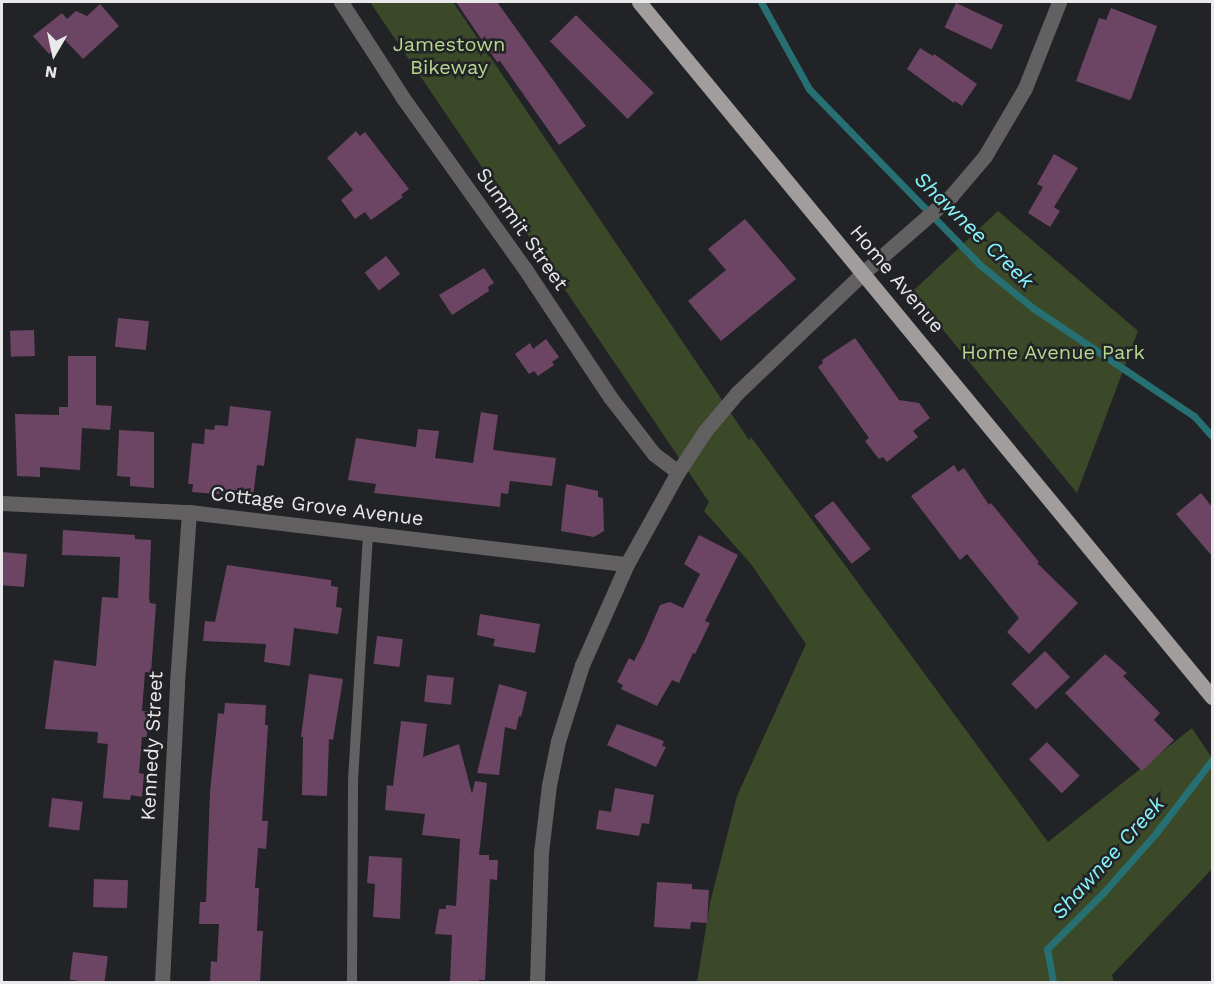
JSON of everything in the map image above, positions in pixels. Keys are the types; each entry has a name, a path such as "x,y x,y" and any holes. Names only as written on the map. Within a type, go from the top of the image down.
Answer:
{"main road":[{"name":"Home Avenue","path":"639,2 864,272 1212,697"}],"street":[{"name":"Summit Street","path":"341,2 404,98 525,269 610,397 654,454 678,472"},
{"path":"537,982 541,854 549,785 558,741 582,665 627,564 678,472 705,431 737,393 864,272 916,230 951,196 984,156 1026,88 1059,2"},
{"name":"Cottage Grove Avenue","path":"2,503 189,512 627,564"},
{"name":"Kennedy Street","path":"162,982 175,706 189,512"}],"lane":[{"path":"352,982 353,780 368,534"}],"green space":[{"name":"Jamestown Bikeway","path":"370,2 453,2 749,440 751,437 1048,842 1192,728 1212,758 1212,869 1112,975 1114,982 697,982 710,903 737,796 806,644 751,564 704,511 709,502"},
{"name":"Home Avenue Park","path":"998,211 1138,331 1077,493 912,292"}],"building":[{"path":"456,2 497,2 586,126 559,145"},
{"path":"956,3 1003,25 992,49 945,27"},
{"path":"100,4 119,26 83,59 65,40 49,54 33,36 62,13 67,19 76,11 87,16"},
{"path":"1111,8 1157,26 1129,100 1076,81 1099,18 1106,20"},
{"path":"576,15 654,93 628,119 550,41"},
{"path":"920,48 933,56 934,54 977,84 962,106 955,101 954,103 907,69"},
{"path":"356,131 360,136 365,132 409,189 401,195 403,197 371,220 365,212 355,219 341,200 353,190 327,158"},
{"path":"1054,154 1078,168 1054,207 1060,211 1050,227 1028,213 1043,187 1037,184"},
{"path":"745,219 796,279 721,341 688,301 726,270 708,249"},
{"path":"386,256 400,274 379,291 365,273"},
{"path":"484,268 494,283 488,287 489,291 452,315 439,295"},
{"path":"118,318 149,321 146,350 115,347"},
{"path":"34,330 35,356 11,357 10,331"},
{"path":"855,338 899,400 919,403 930,418 913,431 918,437 887,462 883,457 879,459 865,441 869,438 818,367 823,363 822,360"},
{"path":"546,339 559,357 552,362 554,365 538,376 534,371 529,374 515,354 530,343 533,349"},
{"path":"68,356 96,356 96,405 112,406 110,430 82,428 80,470 40,467 40,477 17,476 15,414 59,415 59,407 68,407"},
{"path":"230,406 271,411 264,466 257,465 253,497 192,492 193,484 188,484 192,443 204,444 205,429 214,430 215,425 228,426"},
{"path":"481,412 498,415 493,450 556,458 552,486 510,481 508,494 501,493 500,507 374,493 376,484 348,480 356,438 416,447 418,429 439,431 435,458 473,463"},
{"path":"119,430 154,432 154,488 130,486 130,477 117,476"},
{"path":"954,465 958,472 964,468 989,505 991,503 1039,562 1037,563 1078,603 1029,654 1007,632 1019,618 967,554 960,560 911,496"},
{"path":"566,484 598,491 598,497 603,498 604,531 594,537 561,531"},
{"path":"1201,493 1212,507 1212,556 1176,514"},
{"path":"833,501 871,549 852,564 814,516"},
{"path":"63,530 135,535 135,539 151,540 149,599 150,603 156,604 151,673 145,672 142,711 148,711 147,737 142,737 139,773 144,774 142,797 131,795 130,800 103,798 108,744 97,743 98,732 45,729 54,660 96,666 102,597 118,598 120,557 62,555"},
{"path":"699,535 738,555 705,621 710,623 695,654 693,653 679,683 672,680 657,706 621,689 623,685 617,682 629,658 634,661 660,605 670,602 683,608 700,574 684,564"},
{"path":"2,552 27,554 24,587 2,585"},
{"path":"227,565 331,580 331,586 338,587 336,607 342,608 338,634 294,628 290,666 264,662 266,644 203,641 205,621 215,622"},
{"path":"480,614 540,624 535,653 493,646 495,639 477,635"},
{"path":"377,636 403,639 399,667 374,664"},
{"path":"1045,651 1070,677 1036,710 1011,684"},
{"path":"1105,654 1127,673 1123,676 1160,713 1154,720 1174,740 1142,771 1065,693"},
{"path":"309,674 343,679 333,740 329,739 327,796 302,795 303,737 301,737"},
{"path":"427,675 454,678 451,705 424,702"},
{"path":"499,684 527,692 521,717 519,716 516,730 505,727 499,775 477,773"},
{"path":"225,703 266,705 265,725 268,725 262,821 268,821 266,849 258,848 255,888 259,888 257,931 263,931 260,982 210,982 211,961 217,962 219,924 199,924 200,902 206,902 210,792 218,713 224,714"},
{"path":"401,721 427,724 423,757 459,744 472,794 475,781 487,783 479,855 489,855 489,860 498,860 497,880 490,879 485,980 479,980 479,982 450,981 452,935 435,934 439,909 446,909 446,905 456,906 460,839 422,835 425,814 385,810 387,785 393,786"},
{"path":"617,724 664,741 662,746 666,747 656,767 607,745"},
{"path":"1047,742 1080,776 1062,793 1029,759"},
{"path":"615,788 654,795 649,824 642,823 639,836 596,829 599,810 611,812"},
{"path":"52,798 83,802 79,831 48,827"},
{"path":"369,856 402,858 400,919 373,917 375,884 367,883"},
{"path":"94,879 128,880 127,908 93,907"},
{"path":"657,882 692,884 692,889 709,890 707,923 691,922 690,929 654,927"},
{"path":"73,952 108,956 105,982 70,980"}],"waterway":[{"name":"Shawnee Creek","path":"761,2 809,89 979,264 1033,308 1194,416 1212,436"},
{"name":"Shawnee Creek","path":"1053,982 1047,949 1104,892 1156,833 1212,760"}]}
